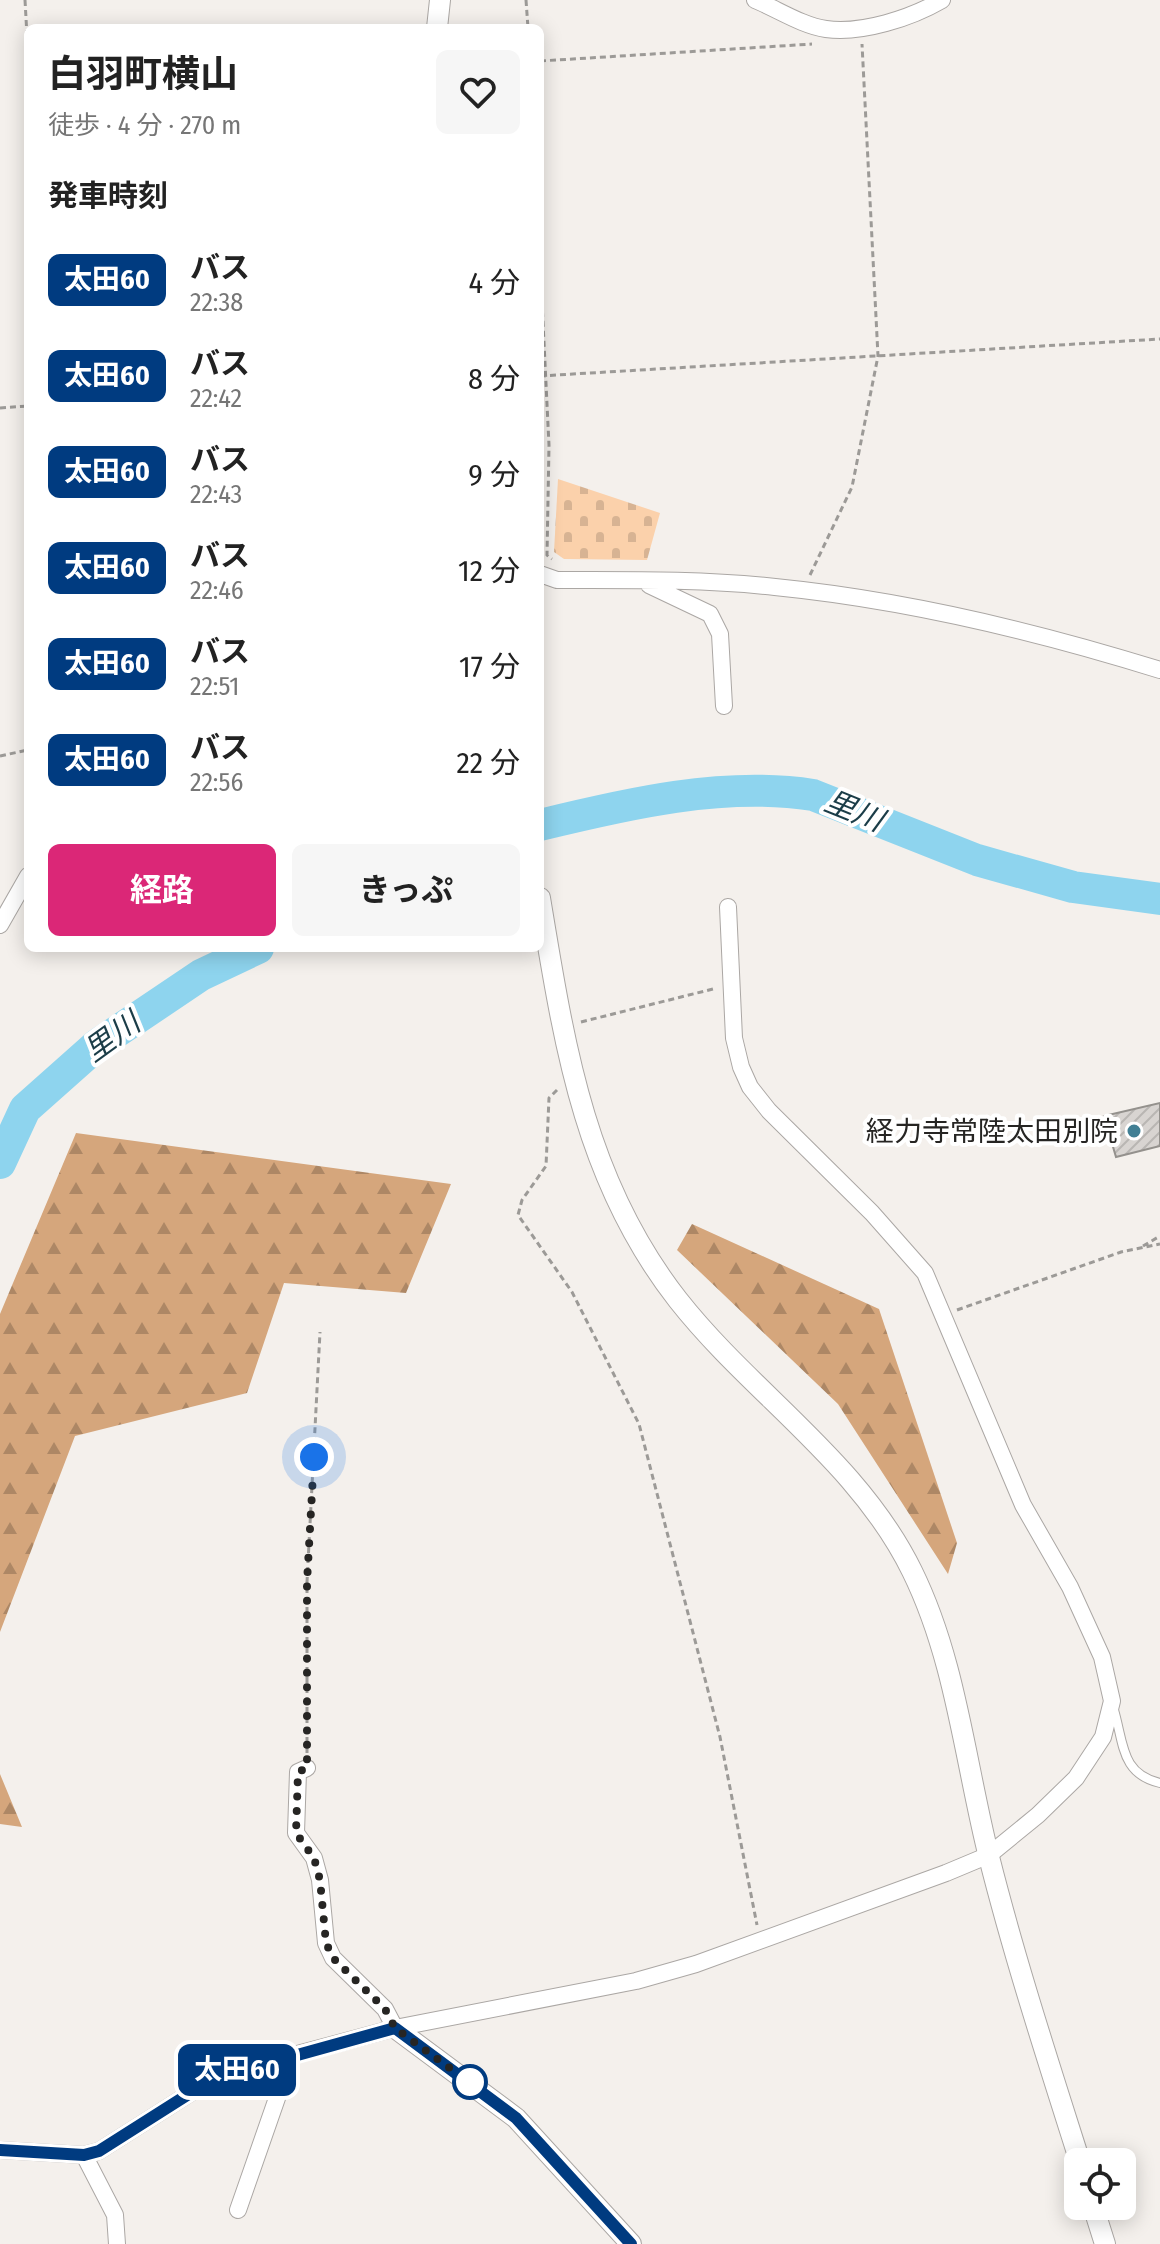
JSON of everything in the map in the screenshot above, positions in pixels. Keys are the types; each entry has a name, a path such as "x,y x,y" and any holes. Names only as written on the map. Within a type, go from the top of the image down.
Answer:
{"street":[{"path":"437,24 440,0"},
{"path":"755,0 824,29 861,28 926,9 942,0"},
{"path":"544,575 557,580 774,586 980,621 1065,641 1160,670"},
{"path":"645,583 710,614 720,634 724,706"},
{"path":"0,925 24,883"},
{"path":"0,2150 84,2155 112,2145 214,2078 395,2028 586,1994 696,1964 760,1941 989,1855 1038,1815 1076,1778 1103,1737 1112,1701 1096,1644 1070,1587 1023,1505 925,1273 872,1213 769,1111 750,1087 734,1038 728,907"},
{"path":"544,922 584,1119 617,1207 679,1302 856,1488 889,1529 913,1573 932,1618 950,1680 989,1855 1018,1965 1076,2148"},
{"path":"307,1768 298,1772 296,1833 314,1858 320,1880 326,1943 333,1958 385,2009 395,2028 516,2118 631,2244"},
{"path":"238,2210 292,2055"},
{"path":"84,2155 115,2215 117,2244"},
{"path":"1097,2220 1105,2244"}],"lane":[{"path":"1112,1701 1130,1768 1142,1779 1160,1783"}],"path":[{"path":"25,0 26,24"},
{"path":"526,0 528,24"},
{"path":"774,586 812,575 846,499 878,356 861,28"},
{"path":"544,61 816,44"},
{"path":"544,338 549,483 547,555 559,565"},
{"path":"546,376 1160,339"},
{"path":"0,408 24,406"},
{"path":"0,756 24,751"},
{"path":"563,1026 732,984"},
{"path":"559,1087 549,1098 546,1166 522,1200 518,1215 572,1292 639,1424 720,1737 760,1941"},
{"path":"1140,1248 1160,1236"},
{"path":"942,1316 1140,1248 1160,1244"},
{"path":"307,1768 307,1582 320,1332"}],"green space":[{"path":"558,479 660,513 647,560 564,559 554,552"},
{"path":"76,1133 451,1184 406,1293 284,1283 247,1393 75,1436 0,1632 0,1314"},
{"path":"692,1224 879,1309 957,1543 948,1574 838,1404 677,1250"},
{"path":"0,1774 22,1827 0,1824"}],"building":[{"name":"経力寺常陸太田別院","path":"1160,1103 1160,1146 1116,1157 1104,1116"}],"waterway":[{"name":"里川","path":"544,824 606,809 710,793 779,791 813,795 977,860 1073,887 1160,899"},
{"name":"里川","path":"0,1163 25,1109 97,1045 201,975 250,952"}],"bus line":[{"name":"太田60","path":"0,2150 84,2155 99,2151 214,2078 262,2062 395,2028 516,2118 631,2244"}],"place":[{"name":"経力寺常陸太田別院","path":"1134,1131"}],"route":[{"path":"314,1457 307,1582 307,1768 298,1772 296,1833 314,1858 320,1880 326,1943 333,1958 385,2009 395,2028 477,2088 470,2082"}]}
